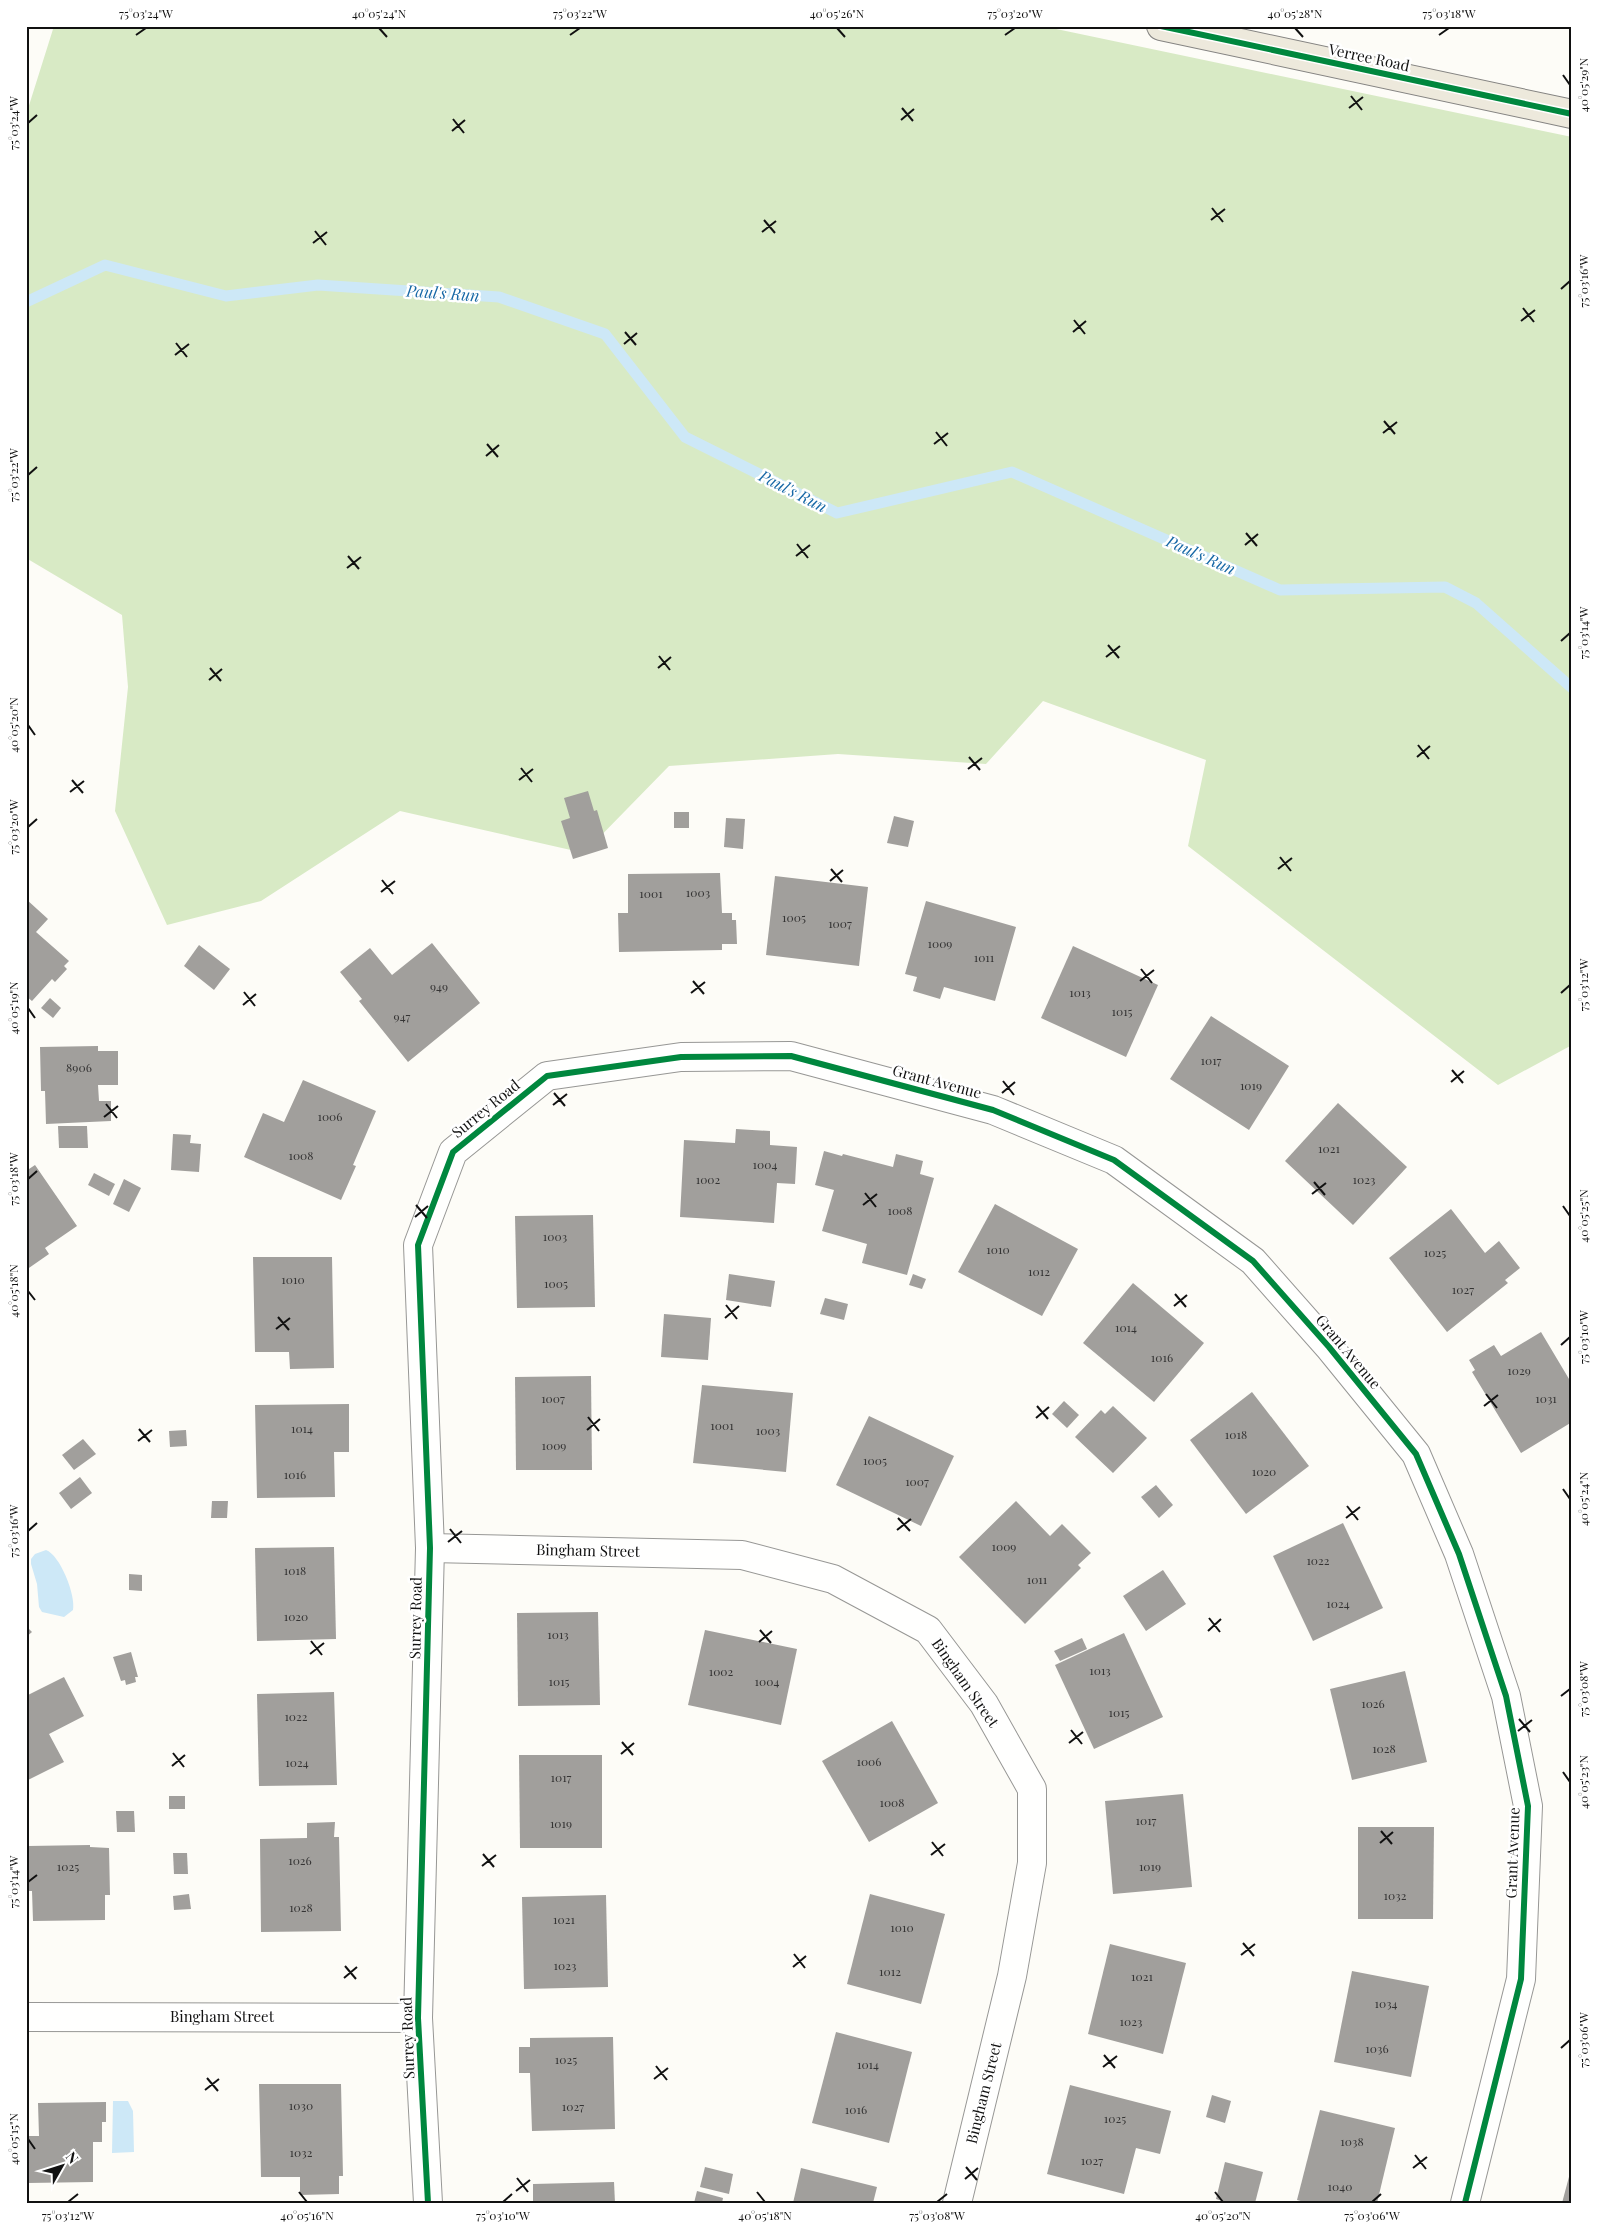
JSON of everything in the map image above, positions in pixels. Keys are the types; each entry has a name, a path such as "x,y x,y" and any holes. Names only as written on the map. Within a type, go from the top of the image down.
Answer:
{"main road":[{"name":"Verree Road","path":"1161,26 1572,114"}],"street":[{"name":"Grant Avenue","path":"541,1080 547,1076 681,1057 791,1056 993,1110 1114,1160 1253,1261 1329,1347 1416,1454 1459,1554 1506,1696 1528,1806 1521,1979 1465,2203"},
{"name":"Surrey Road","path":"428,2203 418,2018 430,1548 418,1245 453,1152 541,1080"},
{"name":"Bingham Street","path":"430,1548 742,1555 833,1580 928,1630 984,1704 1032,1790 1032,1862 1012,1976 957,2203"},
{"name":"Bingham Street","path":"26,2017 418,2018"}],"green space":[{"path":"54,26 1042,26 1572,137 1572,1045 1498,1085 1188,846 1206,760 1043,701 986,764 838,754 669,766 584,853 400,811 261,901 167,925 115,811 128,687 122,615 26,558 26,115"}],"water":[{"path":"46,1550 57,1559 66,1576 72,1595 73,1610 64,1617 42,1612 39,1607 37,1584 31,1559 35,1554"},
{"path":"113,2101 128,2101 133,2111 134,2152 112,2153"}],"building":[{"path":"588,791 594,811 597,810 608,848 573,859 561,821 570,818 564,798"},
{"path":"674,812 689,812 689,828 674,828"},
{"path":"894,816 914,821 908,847 887,843"},
{"path":"726,818 745,819 743,849 724,847"},
{"path":"720,873 722,913 732,913 732,920 736,920 737,944 722,944 722,950 619,952 618,913 628,913 628,874"},
{"path":"775,876 868,887 859,966 766,955"},
{"path":"26,899 48,919 36,932 69,961 64,966 67,969 55,982 52,979 32,1001 26,996"},
{"path":"926,901 1016,927 995,1001 944,987 940,999 913,991 917,977 905,974"},
{"path":"432,943 480,1003 408,1062 359,1001 362,999 340,972 370,948 392,975"},
{"path":"199,945 230,969 214,990 184,966"},
{"path":"1073,946 1158,985 1126,1057 1041,1018"},
{"path":"50,998 61,1008 53,1018 41,1008"},
{"path":"1211,1016 1289,1066 1249,1130 1170,1079"},
{"path":"98,1046 98,1051 118,1051 118,1085 98,1085 99,1101 111,1101 111,1121 46,1124 45,1091 41,1091 40,1047"},
{"path":"303,1080 376,1111 353,1165 356,1166 341,1200 244,1157 263,1113 284,1122"},
{"path":"1338,1103 1407,1167 1353,1225 1285,1161"},
{"path":"58,1126 87,1126 88,1148 59,1148"},
{"path":"736,1129 770,1131 770,1145 797,1147 795,1184 777,1183 774,1223 680,1217 684,1140 735,1143"},
{"path":"173,1134 191,1135 190,1143 201,1144 199,1172 171,1170"},
{"path":"824,1151 893,1167 896,1154 923,1161 920,1174 934,1178 907,1275 862,1263 867,1244 822,1231 834,1190 815,1185"},
{"path":"35,1165 77,1226 45,1248 49,1254 26,1270 26,1171"},
{"path":"94,1173 115,1184 109,1196 88,1185"},
{"path":"124,1179 141,1188 129,1212 113,1204"},
{"path":"995,1204 1078,1249 1042,1316 958,1272"},
{"path":"1451,1209 1485,1253 1499,1241 1520,1268 1505,1280 1508,1283 1447,1332 1389,1258"},
{"path":"593,1215 595,1307 517,1308 515,1216"},
{"path":"253,1257 332,1257 334,1368 290,1369 289,1352 255,1352"},
{"path":"729,1274 775,1281 771,1307 726,1300"},
{"path":"913,1274 926,1279 922,1289 909,1285"},
{"path":"1133,1283 1204,1343 1154,1402 1083,1343"},
{"path":"825,1298 848,1304 844,1320 820,1314"},
{"path":"664,1314 711,1318 708,1360 661,1357"},
{"path":"1541,1332 1572,1384 1572,1422 1521,1453 1472,1372 1475,1370 1469,1360 1494,1345 1501,1356"},
{"path":"591,1376 592,1470 516,1470 515,1377"},
{"path":"702,1385 793,1393 786,1472 693,1463"},
{"path":"1252,1392 1309,1466 1246,1514 1190,1440"},
{"path":"1064,1401 1079,1415 1067,1428 1052,1414"},
{"path":"349,1404 349,1452 334,1452 335,1497 257,1498 255,1405"},
{"path":"1113,1406 1147,1438 1113,1473 1075,1437 1101,1410 1105,1414"},
{"path":"869,1416 954,1456 921,1526 836,1485"},
{"path":"186,1430 187,1446 170,1447 169,1431"},
{"path":"83,1439 96,1454 74,1470 62,1455"},
{"path":"80,1477 92,1493 71,1509 59,1493"},
{"path":"1156,1485 1173,1505 1159,1518 1141,1497"},
{"path":"212,1501 228,1501 227,1518 211,1518"},
{"path":"1016,1501 1050,1536 1062,1524 1091,1553 1078,1565 1081,1568 1025,1624 959,1557"},
{"path":"1343,1523 1383,1608 1313,1641 1273,1556"},
{"path":"334,1547 336,1639 257,1641 255,1548"},
{"path":"1163,1570 1186,1604 1146,1631 1123,1596"},
{"path":"129,1574 142,1575 142,1591 129,1590"},
{"path":"598,1612 600,1705 518,1706 517,1613"},
{"path":"26,1626 32,1632 26,1637"},
{"path":"705,1630 797,1649 781,1725 688,1705"},
{"path":"1124,1633 1163,1717 1094,1749 1055,1665"},
{"path":"1082,1638 1087,1649 1060,1661 1054,1651"},
{"path":"131,1652 138,1677 135,1677 136,1682 126,1685 125,1680 121,1681 113,1657"},
{"path":"1405,1671 1427,1762 1352,1780 1330,1689"},
{"path":"64,1677 84,1716 49,1734 64,1762 26,1781 26,1696"},
{"path":"334,1692 337,1785 259,1786 257,1694"},
{"path":"892,1721 938,1803 869,1842 822,1761"},
{"path":"519,1755 602,1755 602,1848 520,1848"},
{"path":"1183,1794 1192,1887 1113,1894 1105,1801"},
{"path":"169,1796 185,1796 185,1809 169,1809"},
{"path":"116,1811 134,1811 135,1832 117,1832"},
{"path":"335,1822 334,1837 339,1837 341,1931 261,1932 260,1839 307,1838 307,1823"},
{"path":"1358,1827 1434,1827 1433,1919 1358,1919"},
{"path":"90,1845 90,1847 109,1848 110,1895 105,1895 105,1920 33,1921 32,1891 27,1891 26,1886 26,1848 28,1846"},
{"path":"173,1853 187,1853 188,1874 174,1874"},
{"path":"189,1894 191,1909 174,1910 173,1896"},
{"path":"870,1894 945,1914 921,2004 847,1984"},
{"path":"606,1895 608,1987 524,1989 522,1897"},
{"path":"1110,1944 1186,1963 1163,2054 1088,2034"},
{"path":"1352,1971 1429,1986 1411,2077 1334,2062"},
{"path":"836,2032 912,2052 889,2143 812,2123"},
{"path":"613,2037 615,2129 532,2131 530,2073 519,2073 519,2047 530,2047 530,2038"},
{"path":"259,2084 341,2084 343,2176 339,2176 339,2194 300,2195 300,2177 261,2177"},
{"path":"1070,2085 1171,2111 1160,2154 1136,2148 1124,2194 1047,2174"},
{"path":"1212,2095 1231,2101 1225,2123 1206,2117"},
{"path":"106,2102 106,2122 102,2122 102,2142 93,2142 93,2182 28,2183 26,2136 39,2136 38,2103"},
{"path":"1320,2110 1395,2128 1377,2203 1308,2203 1297,2200"},
{"path":"1225,2162 1263,2172 1255,2203 1229,2203 1216,2199"},
{"path":"705,2167 733,2174 729,2194 700,2187"},
{"path":"801,2168 877,2187 873,2203 793,2203"},
{"path":"1570,2173 1572,2203 1562,2203"},
{"path":"614,2182 615,2203 533,2203 533,2184"},
{"path":"697,2191 723,2198 722,2203 694,2203"}],"waterway":[{"name":"Paul's Run","path":"26,302 105,265 226,296 318,285 499,297 605,334 685,437 837,513 1012,472 1280,590 1445,587 1476,603 1572,688"}],"cycle path":[{"path":"1161,26 1572,114"},
{"path":"428,2203 418,2018 430,1548 418,1245 453,1152 547,1076 681,1057 791,1056 993,1110 1114,1160 1253,1261 1329,1347 1416,1454 1459,1554 1506,1696 1528,1806 1521,1979 1465,2203"}]}
